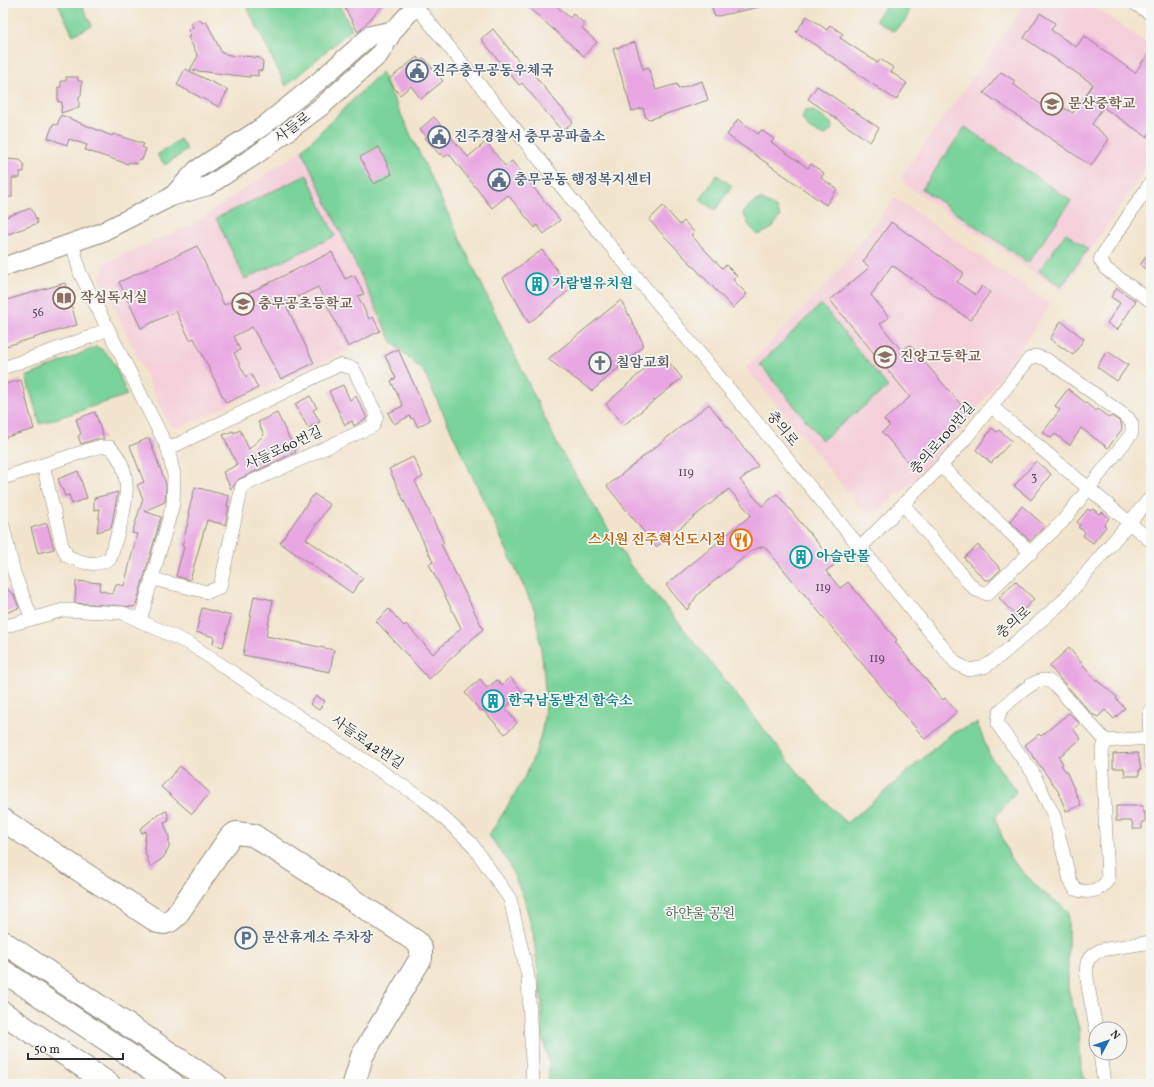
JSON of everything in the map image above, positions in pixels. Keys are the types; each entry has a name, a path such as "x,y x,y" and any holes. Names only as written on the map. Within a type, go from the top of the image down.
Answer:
{"highway":[{"path":"3,820 158,922 164,923 176,916 230,837 236,833 253,835 417,942 422,949 421,958 362,1056 354,1084"},
{"path":"3,942 216,1084"},
{"path":"3,971 173,1084"},
{"path":"3,1013 109,1084"}],"street":[{"path":"1134,3 1151,14"},
{"name":"사들로","path":"3,267 100,233 170,197 208,186 256,155 322,106 379,55 394,30 417,4"},
{"name":"충의로","path":"417,4 565,191 956,663 969,670 984,667 999,657 1062,602 1130,524 1151,497"},
{"path":"1150,187 1100,260 1106,269 1151,300"},
{"path":"72,242 80,273 168,449 174,475 173,504 140,621"},
{"path":"3,368 90,337 107,329"},
{"path":"904,505 951,563 976,590 987,594 1063,521 1089,490 1132,433 1132,424 1122,414 1046,359 1035,356 1028,359 992,407"},
{"name":"사들로60번길","path":"152,579 208,592 220,587 242,486 374,426 378,416 353,368 339,365 168,449"},
{"name":"충의로100번길","path":"860,548 942,466 992,407 1151,541"},
{"path":"3,478 98,447 110,447 118,455 126,482 126,503 110,559 99,564 82,563 67,556 62,545 43,465"},
{"path":"942,466 1031,553"},
{"path":"3,526 8,575 32,619"},
{"name":"사들로42번길","path":"3,627 63,610 123,613 190,644 424,800 471,843 510,898 528,976 533,1084"},
{"path":"1040,680 1045,680 1056,686 1106,741 1102,751 1108,879 1106,883 1098,890 1080,891 1075,889 1070,880 1054,816 1033,773 998,725 998,719 1004,708 1033,684 1040,680"},
{"path":"1151,710 1149,716 1151,763"},
{"path":"1106,741 1150,738"},
{"path":"1095,1021 1087,972 1088,961 1093,954 1101,950 1151,942"},
{"path":"1101,1061 1104,1084"}],"shaded area":[{"name":"문산중학교","path":"1027,3 1089,3 1151,46 1151,162 1064,289 1059,290 905,184 902,175"},
{"name":"충무공초등학교","path":"302,150 387,332 179,428 169,425 100,277 107,262 191,225"},
{"name":"진양고등학교","path":"895,198 1050,304 1022,347 972,417 915,479 879,511 865,513 746,368 835,275"}],"green space":[{"path":"81,3 92,26 73,35 58,4"},
{"path":"245,3 338,3 352,29 286,86"},
{"path":"887,3 909,3 909,12 905,20 900,26 892,31 876,20"},
{"name":"하얀울 공원","path":"381,72 559,448 630,565 671,613 801,776 846,823 868,806 952,733 977,723 990,756 1016,791 995,818 1010,858 1040,890 1068,911 1068,989 1079,1028 1081,1066 1086,1084 548,1084 549,1063 542,1033 542,1000 533,933 524,898 509,864 489,835 525,776 540,738 545,708 545,692 535,611 424,372 392,342 302,150"},
{"path":"805,110 813,111 831,123 833,129 824,136 810,129 802,119"},
{"path":"965,127 1071,201 1028,263 922,189"},
{"path":"180,139 187,150 165,165 157,155"},
{"path":"307,175 335,236 245,279 216,218"},
{"path":"717,175 732,186 715,210 700,200"},
{"path":"760,199 777,208 780,217 771,229 758,235 750,227 743,213 752,203"},
{"path":"1066,233 1088,249 1061,287 1039,271"},
{"path":"821,304 888,387 822,440 760,364"},
{"path":"96,347 107,354 112,360 127,395 40,424 26,377"}],"building":[{"path":"342,3 385,3 358,32"},
{"path":"523,3 553,3 570,18 573,14 585,24 582,28 597,42 584,56"},
{"path":"711,3 758,3 759,7 718,16 714,15"},
{"path":"1040,13 1055,23 1051,30 1076,47 1084,36 1135,73 1151,49 1151,131 1147,137 1103,107 1092,124 1109,139 1091,166 984,93 1001,72 1015,81 1013,84 1050,111 1055,103 1073,113 1093,84 1024,38"},
{"path":"807,16 827,30 830,25 843,34 840,38 878,63 880,59 894,68 891,72 907,83 896,100 796,32"},
{"path":"200,19 202,23 206,21 222,53 238,57 238,55 260,58 263,62 262,71 258,70 258,76 250,75 250,77 190,70 198,56 188,37 191,36 188,30 193,27 191,23"},
{"path":"493,29 522,65 524,63 573,122 562,131 522,83 519,85 481,39"},
{"path":"635,42 643,69 648,67 656,90 677,84 678,89 702,81 708,100 651,119 646,118 643,108 632,111 613,49"},
{"name":"진주충무공동우체국","path":"417,57 420,61 424,58 443,81 421,99 411,86 400,95 388,80"},
{"path":"185,69 228,90 219,107 177,85"},
{"path":"66,77 78,77 78,81 82,81 81,96 79,96 79,107 61,113 62,102 58,102 58,87 61,87 61,81 66,81"},
{"path":"817,86 879,128 870,142 808,99"},
{"path":"61,115 112,136 113,134 144,144 142,147 146,149 142,160 139,159 137,164 129,162 128,164 85,150 87,145 69,139 67,145 48,138 53,124 57,125"},
{"name":"충무공동 행정복지센터","path":"434,117 468,157 486,142 505,166 512,161 560,220 544,234 537,225 535,228 508,195 492,208 449,154 444,157 441,153 440,155 425,138 427,137 420,129"},
{"path":"738,119 758,134 761,130 774,139 771,142 808,168 811,164 824,173 821,178 837,189 826,205 727,135"},
{"path":"379,147 392,174 374,184 360,157"},
{"path":"3,159 20,160 24,164 24,172 20,172 20,178 12,178 12,197 3,197"},
{"path":"663,206 680,225 684,221 694,232 691,235 722,268 726,265 737,276 733,280 747,294 733,308 649,220"},
{"path":"31,208 38,223 3,236 3,218"},
{"path":"891,222 964,273 957,282 976,295 982,286 990,292 970,320 892,265 871,295 889,317 880,324 902,351 910,345 968,413 961,419 964,423 913,468 882,432 890,426 884,420 910,397 830,300 870,267 863,262"},
{"path":"197,246 224,305 332,252 345,279 354,275 364,294 358,296 369,319 373,317 380,331 348,347 318,287 285,303 314,363 281,379 252,327 234,336 240,350 234,353 246,377 251,374 258,388 226,403 194,338 190,340 176,311 141,328 119,282"},
{"path":"1151,249 1151,273 1140,265"},
{"name":"가람별유치원","path":"542,250 571,289 529,323 503,278"},
{"path":"65,283 77,325 3,347 3,301"},
{"path":"1117,288 1136,301 1117,330 1107,323 1120,303 1111,297"},
{"path":"621,300 643,343 641,348 592,391 548,359"},
{"path":"1061,321 1084,339 1073,355 1050,339"},
{"path":"398,349 430,420 418,427 413,418 411,419 410,416 394,424 388,413 403,406 391,381 396,378 385,356"},
{"path":"1107,351 1128,365 1117,381 1097,367"},
{"path":"663,355 682,378 624,425 606,404 649,365 650,366"},
{"path":"21,380 34,429 3,438 3,385"},
{"path":"343,385 350,400 356,396 367,418 354,426 352,421 345,425 329,391"},
{"path":"1068,389 1096,411 1098,409 1109,418 1111,416 1121,422 1122,429 1108,448 1081,428 1070,445 1055,434 1051,438 1043,432 1060,410 1055,406"},
{"path":"310,396 317,408 313,410 320,422 308,428 295,404"},
{"path":"709,404 758,466 740,480 762,506 777,494 835,564 826,571 840,588 848,582 897,640 895,642 943,700 945,698 957,712 925,739 764,546 753,550 698,594 687,610 666,585 751,515 729,489 656,547 607,486"},
{"path":"95,412 104,439 96,439 81,444 78,436 81,434 76,419"},
{"path":"277,413 296,452 239,479 231,489 223,472 237,465 223,435 240,430 249,449 264,435 258,422"},
{"path":"992,428 997,432 999,430 1012,441 991,463 976,450"},
{"path":"149,438 166,484 165,502 144,511 161,517 136,605 134,607 75,603 76,581 101,583 99,590 113,594 116,584 124,586 137,534 132,533 143,499 137,485 144,482 130,446"},
{"path":"413,457 423,477 415,481 444,543 441,544 483,629 429,679 376,621 389,609 404,626 406,624 433,654 461,628 429,564 433,562 389,469"},
{"path":"1036,461 1051,474 1031,500 1014,486"},
{"path":"78,471 87,498 72,504 69,495 65,496 58,479"},
{"path":"195,487 229,496 227,506 229,506 225,525 207,520 190,580 176,576 184,547 182,546 190,514 188,513"},
{"path":"118,492 111,528 97,532 100,509 94,510 94,498"},
{"path":"314,494 330,505 306,539 363,578 352,593 280,543"},
{"path":"1022,506 1045,526 1030,541 1010,521"},
{"path":"1088,509 1090,511 1093,509 1099,514 1102,512 1109,518 1104,525 1106,527 1093,543 1083,536 1085,532 1078,527 1080,525 1077,522"},
{"path":"47,523 54,549 38,553 31,528"},
{"path":"978,545 1001,569 990,580 985,580 964,558"},
{"path":"1015,581 1034,599 1017,617 999,598"},
{"path":"3,586 14,595 19,608 3,614"},
{"path":"254,596 273,600 266,636 334,650 330,672 243,655"},
{"path":"202,608 231,616 223,647 213,644 214,637 196,632"},
{"path":"1069,648 1094,678 1117,697 1116,699 1125,708 1114,719 1105,710 1098,717 1092,714 1049,666"},
{"name":"한국남동발전 합숙소","path":"510,677 523,692 505,708 517,723 505,734 465,693 480,679 487,688 497,680 502,685"},
{"path":"316,696 325,701 319,710 310,704"},
{"path":"1069,713 1080,724 1073,729 1081,739 1059,757 1063,764 1061,765 1067,773 1081,805 1066,811 1058,791 1025,745 1039,734 1041,736"},
{"path":"1138,753 1141,770 1139,770 1139,776 1125,776 1124,768 1113,768 1113,754"},
{"path":"180,766 210,793 192,814 161,787"},
{"path":"1116,806 1143,806 1143,812 1145,812 1145,822 1142,822 1142,829 1133,829 1132,821 1116,821"},
{"path":"167,811 169,821 164,823 169,837 169,848 163,858 150,867 144,848 146,831 142,833 140,829 159,814"}],"place":[{"name":"진주충무공동우체국","path":"417,71"},
{"name":"문산중학교","path":"1052,104"},
{"name":"진주경찰서 충무공파출소","path":"439,137"},
{"name":"충무공동 행정복지센터","path":"499,180"},
{"name":"가람별유치원","path":"537,284"},
{"name":"작심독서실","path":"64,298"},
{"name":"충무공초등학교","path":"243,304"},
{"name":"진양고등학교","path":"885,357"},
{"name":"칠암교회","path":"600,363"},
{"name":"스시원 진주혁신도시점","path":"741,540"},
{"name":"아슬란몰","path":"801,557"},
{"name":"한국남동발전 합숙소","path":"493,701"},
{"name":"문산휴게소 주차장","path":"246,938"}]}
